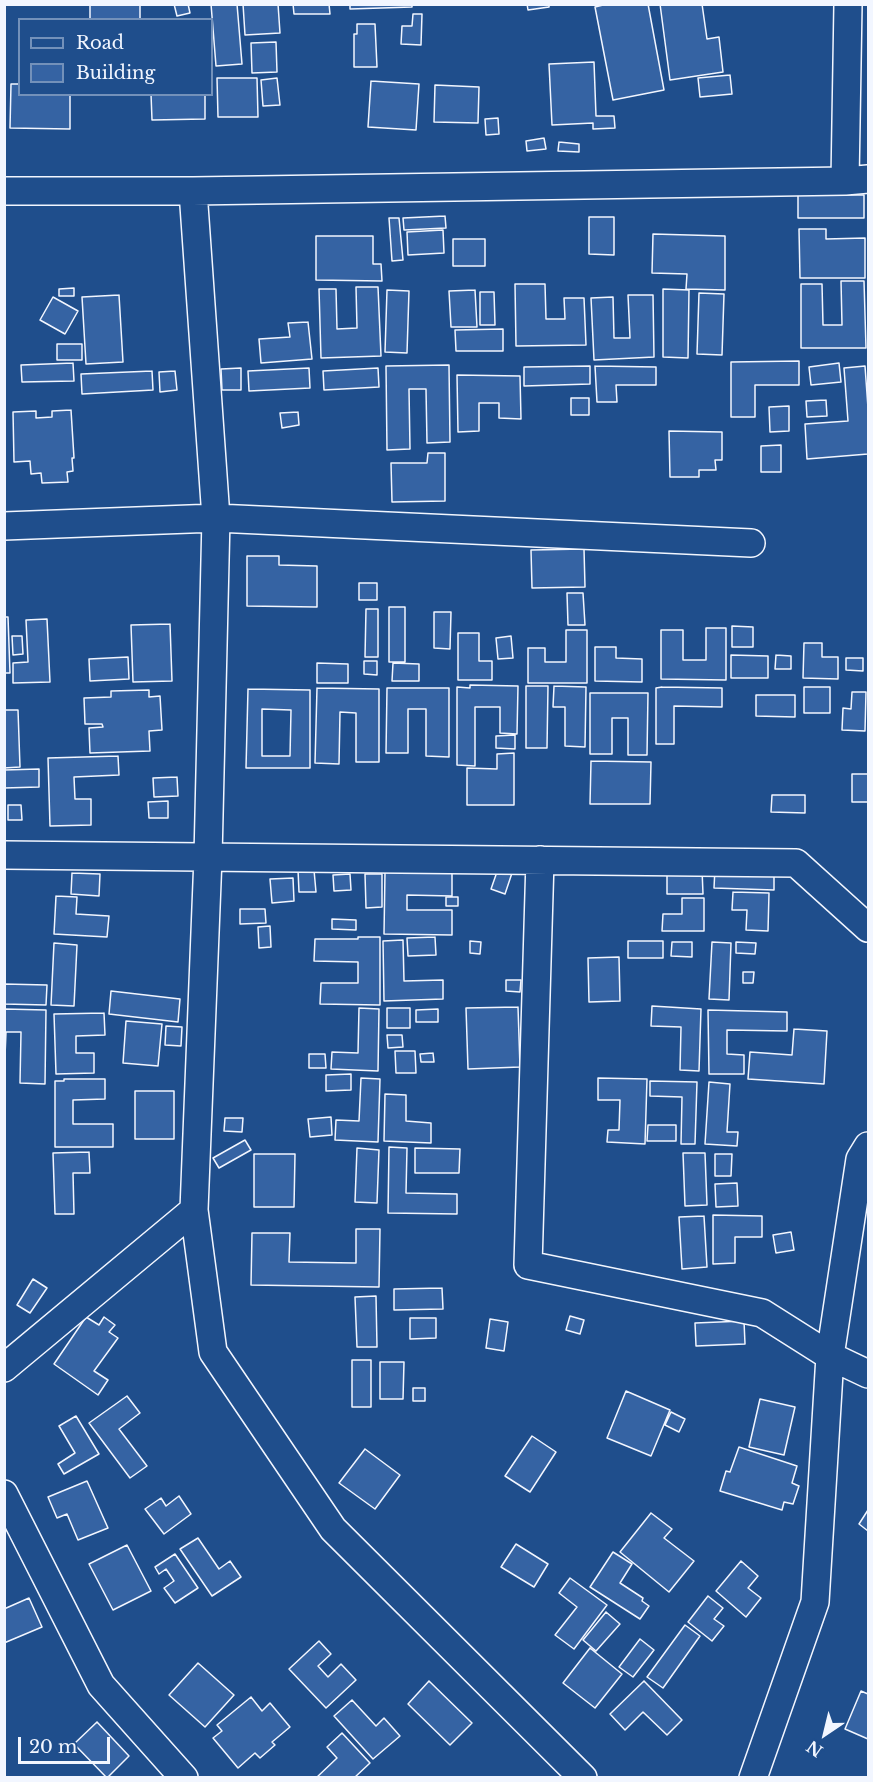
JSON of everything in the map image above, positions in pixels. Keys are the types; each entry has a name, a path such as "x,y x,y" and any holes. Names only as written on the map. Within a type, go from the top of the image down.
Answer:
{"street":[{"path":"4,191 193,191 857,180 848,4"},
{"path":"193,191 216,518 208,857 194,1210 213,1352 333,1529 583,1778"},
{"path":"4,526 216,518 751,543"},
{"path":"4,855 796,862 868,928"},
{"path":"540,860 528,1265 762,1313 830,1356 868,1374"},
{"path":"753,1778 815,1602 830,1356 860,1159 868,1146"},
{"path":"4,1368 194,1210"},
{"path":"4,1494 101,1685 184,1778"}],"building":[{"path":"90,4 140,4 140,18 90,18"},
{"path":"174,4 188,4 190,13 177,16"},
{"path":"211,4 237,4 242,64 216,66"},
{"path":"243,4 278,4 280,33 245,35"},
{"path":"293,4 329,4 330,14 294,14"},
{"path":"350,4 412,4 412,7 350,9"},
{"path":"527,4 549,4 549,7 528,10"},
{"path":"607,4 648,4 664,90 613,100 595,7"},
{"path":"660,4 702,4 707,39 719,37 723,72 670,80"},
{"path":"413,14 422,14 421,45 401,44 402,26 412,26"},
{"path":"357,24 375,24 377,67 354,67 354,34 357,34"},
{"path":"276,42 277,72 252,73 251,43"},
{"path":"594,62 596,116 614,116 615,128 593,129 593,123 552,125 549,64"},
{"path":"730,75 732,94 700,97 698,78"},
{"path":"217,78 257,78 258,117 218,117"},
{"path":"277,78 280,105 263,106 261,80"},
{"path":"371,81 419,84 416,130 368,127"},
{"path":"11,84 18,84 18,96 70,96 70,129 10,128"},
{"path":"435,85 479,87 478,123 434,122"},
{"path":"151,96 205,96 205,119 152,120"},
{"path":"498,118 499,134 486,135 485,119"},
{"path":"544,138 546,149 527,151 526,141"},
{"path":"559,142 579,144 579,152 558,151"},
{"path":"798,195 864,195 864,218 798,218"},
{"path":"445,216 446,228 404,230 403,218"},
{"path":"589,217 614,217 614,255 589,254"},
{"path":"389,218 399,218 403,260 392,261"},
{"path":"799,229 826,229 826,239 865,238 865,278 800,278"},
{"path":"443,230 444,253 408,255 407,232"},
{"path":"653,234 725,236 725,290 686,289 687,274 652,273"},
{"path":"316,236 373,236 373,264 381,264 382,281 316,280"},
{"path":"453,239 485,239 485,266 453,266"},
{"path":"841,281 864,281 866,348 801,348 801,284 822,284 823,325 842,325"},
{"path":"515,284 545,284 546,319 565,319 564,298 584,298 586,345 516,346"},
{"path":"356,287 378,287 381,356 321,358 319,289 336,289 337,329 357,328"},
{"path":"74,288 74,296 59,296 59,289"},
{"path":"663,289 689,290 688,358 663,357"},
{"path":"387,290 409,291 407,353 385,352"},
{"path":"475,290 477,327 451,327 449,291"},
{"path":"480,292 494,292 495,325 480,325"},
{"path":"699,293 724,294 722,355 697,354"},
{"path":"119,295 123,362 86,364 82,297"},
{"path":"628,295 653,295 654,357 594,360 591,298 613,297 614,338 630,338"},
{"path":"53,297 78,311 65,334 40,320"},
{"path":"308,322 312,359 261,363 259,339 290,337 288,323"},
{"path":"503,329 503,351 456,351 455,330"},
{"path":"57,344 82,344 82,360 57,360"},
{"path":"799,361 799,385 755,385 755,417 731,417 731,362"},
{"path":"73,363 74,381 22,382 21,365"},
{"path":"839,363 841,382 811,385 809,367"},
{"path":"449,365 450,442 427,443 426,389 409,389 410,449 387,450 386,366"},
{"path":"590,366 590,384 524,386 524,367"},
{"path":"595,366 656,367 656,385 616,385 617,402 597,402"},
{"path":"865,366 868,454 807,459 805,424 848,421 844,368"},
{"path":"241,368 241,390 222,390 221,369"},
{"path":"309,368 310,388 249,391 248,371"},
{"path":"378,368 379,387 324,390 323,371"},
{"path":"152,371 153,390 82,394 81,374"},
{"path":"175,371 177,390 160,392 159,372"},
{"path":"457,375 520,376 521,419 499,418 499,403 479,403 479,431 458,432"},
{"path":"571,398 589,398 589,415 571,415"},
{"path":"826,400 827,416 807,417 806,401"},
{"path":"789,406 789,431 770,432 769,407"},
{"path":"71,410 73,471 67,472 68,482 42,483 41,473 31,474 30,461 14,462 13,412 36,411 36,418 52,417 52,411"},
{"path":"298,412 299,425 282,428 280,413"},
{"path":"669,431 722,432 722,460 715,460 716,470 699,470 699,477 670,477"},
{"path":"781,445 781,472 761,472 761,446"},
{"path":"428,453 445,453 445,501 392,502 391,463 427,463"},
{"path":"584,549 585,587 532,588 531,550"},
{"path":"247,556 279,556 279,565 317,566 317,607 247,606"},
{"path":"359,583 377,583 377,600 359,600"},
{"path":"567,593 583,593 585,625 568,625"},
{"path":"389,607 405,607 405,662 389,662"},
{"path":"366,609 378,609 378,657 365,657"},
{"path":"434,612 451,612 450,649 434,648"},
{"path":"4,617 8,617 10,673 4,673"},
{"path":"47,619 50,682 13,683 13,663 28,662 26,620"},
{"path":"170,624 172,681 133,682 131,625"},
{"path":"732,626 753,627 753,647 732,647"},
{"path":"706,628 726,628 726,680 661,679 661,630 683,630 683,660 706,660"},
{"path":"566,630 587,630 587,683 528,683 528,648 545,648 545,662 566,662"},
{"path":"458,633 479,633 479,661 492,661 492,680 458,680"},
{"path":"12,636 22,636 23,654 13,655"},
{"path":"511,636 513,658 498,659 496,638"},
{"path":"804,643 822,643 822,657 838,657 838,679 803,678"},
{"path":"595,647 616,647 616,658 642,659 642,682 595,681"},
{"path":"731,655 768,656 768,678 731,678"},
{"path":"776,655 791,656 791,669 775,669"},
{"path":"128,657 129,679 90,681 89,659"},
{"path":"846,658 863,658 863,671 846,670"},
{"path":"364,661 377,661 377,675 364,674"},
{"path":"317,663 348,664 348,683 317,683"},
{"path":"393,663 419,664 419,681 392,681"},
{"path":"470,685 518,686 517,734 500,733 500,707 475,707 475,766 457,765 457,687 470,688"},
{"path":"526,686 548,686 547,748 526,748"},
{"path":"554,686 586,687 585,747 565,746 565,707 553,707"},
{"path":"804,687 830,687 830,713 804,713"},
{"path":"317,688 379,689 379,762 356,762 356,713 340,712 339,764 315,763"},
{"path":"387,688 449,688 449,757 426,756 426,709 408,709 408,753 386,753"},
{"path":"656,688 722,688 722,707 674,706 674,744 656,744"},
{"path":"248,689 310,690 310,768 246,768","holes":["262,709 291,710 290,756 262,756"]},
{"path":"149,690 149,697 160,696 162,730 149,731 150,751 90,753 89,728 103,727 102,724 85,724 84,698 111,697 111,691"},
{"path":"852,692 866,692 865,731 842,730 843,708 851,709"},
{"path":"590,693 648,693 647,755 628,755 628,718 612,718 612,754 590,754"},
{"path":"756,695 795,695 795,717 756,716"},
{"path":"4,710 18,710 20,767 4,768"},
{"path":"515,735 515,749 496,748 496,736"},
{"path":"514,753 514,805 467,805 467,768 497,769 497,754"},
{"path":"118,756 119,775 74,777 75,799 91,799 91,825 50,826 48,758"},
{"path":"591,761 651,762 650,804 590,804"},
{"path":"39,769 39,787 4,788 4,770"},
{"path":"852,774 868,774 868,802 852,802"},
{"path":"177,777 178,796 154,797 153,778"},
{"path":"772,795 805,795 805,813 771,812"},
{"path":"168,801 168,818 149,818 148,802"},
{"path":"8,805 21,805 22,820 8,820"},
{"path":"715,868 774,870 774,890 714,888"},
{"path":"498,869 512,873 505,894 491,889"},
{"path":"667,869 702,869 703,894 667,894"},
{"path":"298,870 314,870 316,892 299,892"},
{"path":"385,872 452,873 452,896 407,895 407,910 452,910 452,935 384,934"},
{"path":"72,873 100,874 99,896 71,894"},
{"path":"350,874 351,890 334,891 333,875"},
{"path":"365,874 382,874 382,907 366,908"},
{"path":"293,878 294,901 272,903 270,879"},
{"path":"733,892 769,893 768,931 746,930 747,910 732,910"},
{"path":"56,896 77,897 76,914 109,916 107,937 54,934"},
{"path":"446,897 458,897 458,906 446,906"},
{"path":"682,898 704,898 704,931 662,931 663,914 682,914"},
{"path":"240,909 265,909 266,923 240,924"},
{"path":"332,919 356,920 356,930 332,929"},
{"path":"270,926 271,947 259,948 258,927"},
{"path":"358,937 380,937 380,1005 320,1004 321,983 358,983 358,962 314,961 315,939 358,939"},
{"path":"435,937 436,955 408,956 407,938"},
{"path":"403,940 404,981 443,980 443,999 384,1001 383,941"},
{"path":"470,941 481,942 480,954 470,953"},
{"path":"628,941 663,941 663,958 628,958"},
{"path":"672,942 692,942 692,957 671,956"},
{"path":"712,942 731,943 729,1000 709,999"},
{"path":"736,942 756,943 755,954 736,953"},
{"path":"54,943 77,945 74,1006 51,1005"},
{"path":"619,957 620,1001 589,1002 588,958"},
{"path":"743,972 754,972 753,983 743,983"},
{"path":"506,980 521,980 520,992 506,991"},
{"path":"4,984 47,985 46,1005 4,1004"},
{"path":"111,991 180,999 178,1022 109,1014"},
{"path":"652,1006 701,1009 699,1071 680,1070 681,1027 651,1026"},
{"path":"518,1007 520,1067 468,1069 466,1008"},
{"path":"359,1008 379,1009 378,1071 331,1069 332,1052 358,1053"},
{"path":"387,1008 410,1008 410,1028 387,1028"},
{"path":"4,1009 46,1010 45,1084 20,1083 21,1032 6,1032 4,1080"},
{"path":"438,1009 438,1022 416,1022 416,1010"},
{"path":"708,1010 787,1012 787,1031 727,1030 727,1054 744,1055 744,1074 709,1074"},
{"path":"104,1013 105,1035 76,1036 76,1053 94,1053 94,1073 56,1074 54,1014"},
{"path":"126,1021 162,1024 158,1066 123,1063"},
{"path":"166,1026 182,1027 181,1046 165,1045"},
{"path":"794,1029 827,1031 824,1084 748,1079 750,1052 792,1055"},
{"path":"387,1035 402,1035 403,1047 388,1048"},
{"path":"395,1051 415,1051 416,1073 396,1073"},
{"path":"433,1053 434,1062 421,1062 420,1054"},
{"path":"309,1054 325,1054 326,1068 309,1068"},
{"path":"351,1074 351,1090 326,1091 326,1075"},
{"path":"361,1078 380,1079 378,1142 335,1140 336,1120 359,1121"},
{"path":"598,1078 647,1079 645,1144 607,1142 608,1130 619,1130 620,1100 598,1100"},
{"path":"64,1079 105,1079 105,1099 73,1100 73,1124 113,1124 113,1147 55,1147 55,1081 64,1081"},
{"path":"650,1081 697,1082 695,1144 681,1144 682,1097 650,1096"},
{"path":"709,1082 730,1084 727,1132 738,1132 737,1146 705,1144"},
{"path":"135,1091 174,1091 174,1139 135,1139"},
{"path":"385,1094 406,1095 406,1121 431,1123 431,1143 384,1141"},
{"path":"331,1117 332,1135 310,1137 308,1119"},
{"path":"225,1118 243,1118 242,1132 224,1131"},
{"path":"648,1125 676,1125 676,1141 647,1141"},
{"path":"245,1140 251,1150 219,1168 213,1158"},
{"path":"389,1147 407,1148 406,1193 457,1194 457,1214 388,1213"},
{"path":"357,1148 379,1150 377,1203 355,1202"},
{"path":"415,1148 460,1149 459,1173 415,1173"},
{"path":"89,1152 90,1173 73,1173 74,1214 55,1214 53,1153"},
{"path":"683,1153 705,1153 707,1205 685,1206"},
{"path":"254,1154 295,1154 294,1207 254,1207"},
{"path":"715,1154 732,1154 731,1176 715,1176"},
{"path":"737,1183 738,1206 716,1207 715,1184"},
{"path":"713,1215 762,1216 762,1237 735,1237 735,1263 713,1264"},
{"path":"704,1216 707,1267 682,1269 679,1217"},
{"path":"356,1229 380,1229 379,1287 251,1285 252,1233 290,1233 289,1262 356,1263"},
{"path":"791,1232 794,1250 776,1253 773,1235"},
{"path":"33,1279 47,1288 30,1313 17,1305"},
{"path":"442,1288 443,1309 394,1310 394,1289"},
{"path":"376,1296 377,1347 357,1347 355,1297"},
{"path":"570,1316 584,1320 580,1334 566,1330"},
{"path":"86,1317 99,1325 104,1317 115,1325 109,1332 118,1338 94,1371 108,1380 98,1395 54,1364"},
{"path":"410,1318 436,1318 436,1338 410,1339"},
{"path":"490,1319 508,1322 504,1351 486,1348"},
{"path":"744,1321 745,1344 696,1346 695,1323"},
{"path":"352,1360 371,1360 371,1407 352,1407"},
{"path":"380,1362 404,1362 403,1399 380,1399"},
{"path":"413,1388 425,1388 425,1401 413,1401"},
{"path":"626,1391 670,1410 651,1456 607,1438"},
{"path":"127,1396 140,1413 119,1429 147,1466 130,1478 89,1423"},
{"path":"760,1399 795,1407 784,1455 749,1447"},
{"path":"671,1412 685,1419 679,1432 665,1425"},
{"path":"76,1416 99,1454 64,1474 58,1464 75,1453 59,1426"},
{"path":"532,1436 556,1452 530,1492 505,1476"},
{"path":"739,1447 797,1466 792,1483 799,1486 793,1504 784,1502 782,1510 720,1491 726,1471 730,1472"},
{"path":"365,1449 400,1475 375,1509 339,1483"},
{"path":"87,1481 108,1528 78,1540 67,1514 57,1518 48,1497"},
{"path":"179,1496 191,1514 164,1534 145,1509 161,1498 166,1506"},
{"path":"868,1510 868,1531 859,1524"},
{"path":"651,1513 672,1529 664,1538 694,1561 669,1592 620,1552"},
{"path":"198,1538 219,1569 230,1561 241,1577 212,1596 180,1549"},
{"path":"516,1544 548,1564 534,1587 501,1567"},
{"path":"127,1545 151,1591 113,1610 89,1564"},
{"path":"613,1552 632,1564 620,1583 643,1598 642,1601 649,1606 640,1619 590,1587"},
{"path":"175,1554 198,1588 175,1603 164,1588 174,1581 166,1569 159,1574 155,1567"},
{"path":"741,1561 758,1576 748,1588 761,1598 746,1617 716,1591"},
{"path":"570,1578 607,1605 574,1649 555,1635 577,1607 559,1593"},
{"path":"708,1596 723,1608 714,1619 724,1626 712,1641 688,1622"},
{"path":"29,1598 42,1627 4,1643 4,1609"},
{"path":"606,1612 620,1624 596,1651 583,1640"},
{"path":"685,1625 700,1636 663,1688 647,1677"},
{"path":"640,1639 654,1650 633,1677 619,1667"},
{"path":"319,1641 331,1654 318,1666 328,1677 341,1664 356,1680 326,1708 289,1669"},
{"path":"590,1648 622,1674 595,1708 563,1683"},
{"path":"198,1663 234,1695 205,1727 169,1695"},
{"path":"429,1681 472,1723 450,1745 408,1704"},
{"path":"644,1681 682,1720 667,1735 643,1712 625,1730 610,1714"},
{"path":"861,1691 868,1694 868,1739 845,1729"},
{"path":"251,1697 262,1711 270,1703 290,1727 272,1742 275,1745 260,1758 255,1753 238,1768 213,1738 222,1731 217,1725"},
{"path":"352,1700 376,1726 384,1718 400,1736 373,1759 334,1716"},
{"path":"97,1722 129,1756 107,1778 74,1744"},
{"path":"342,1733 370,1763 354,1778 316,1778 337,1758 327,1747"}]}
